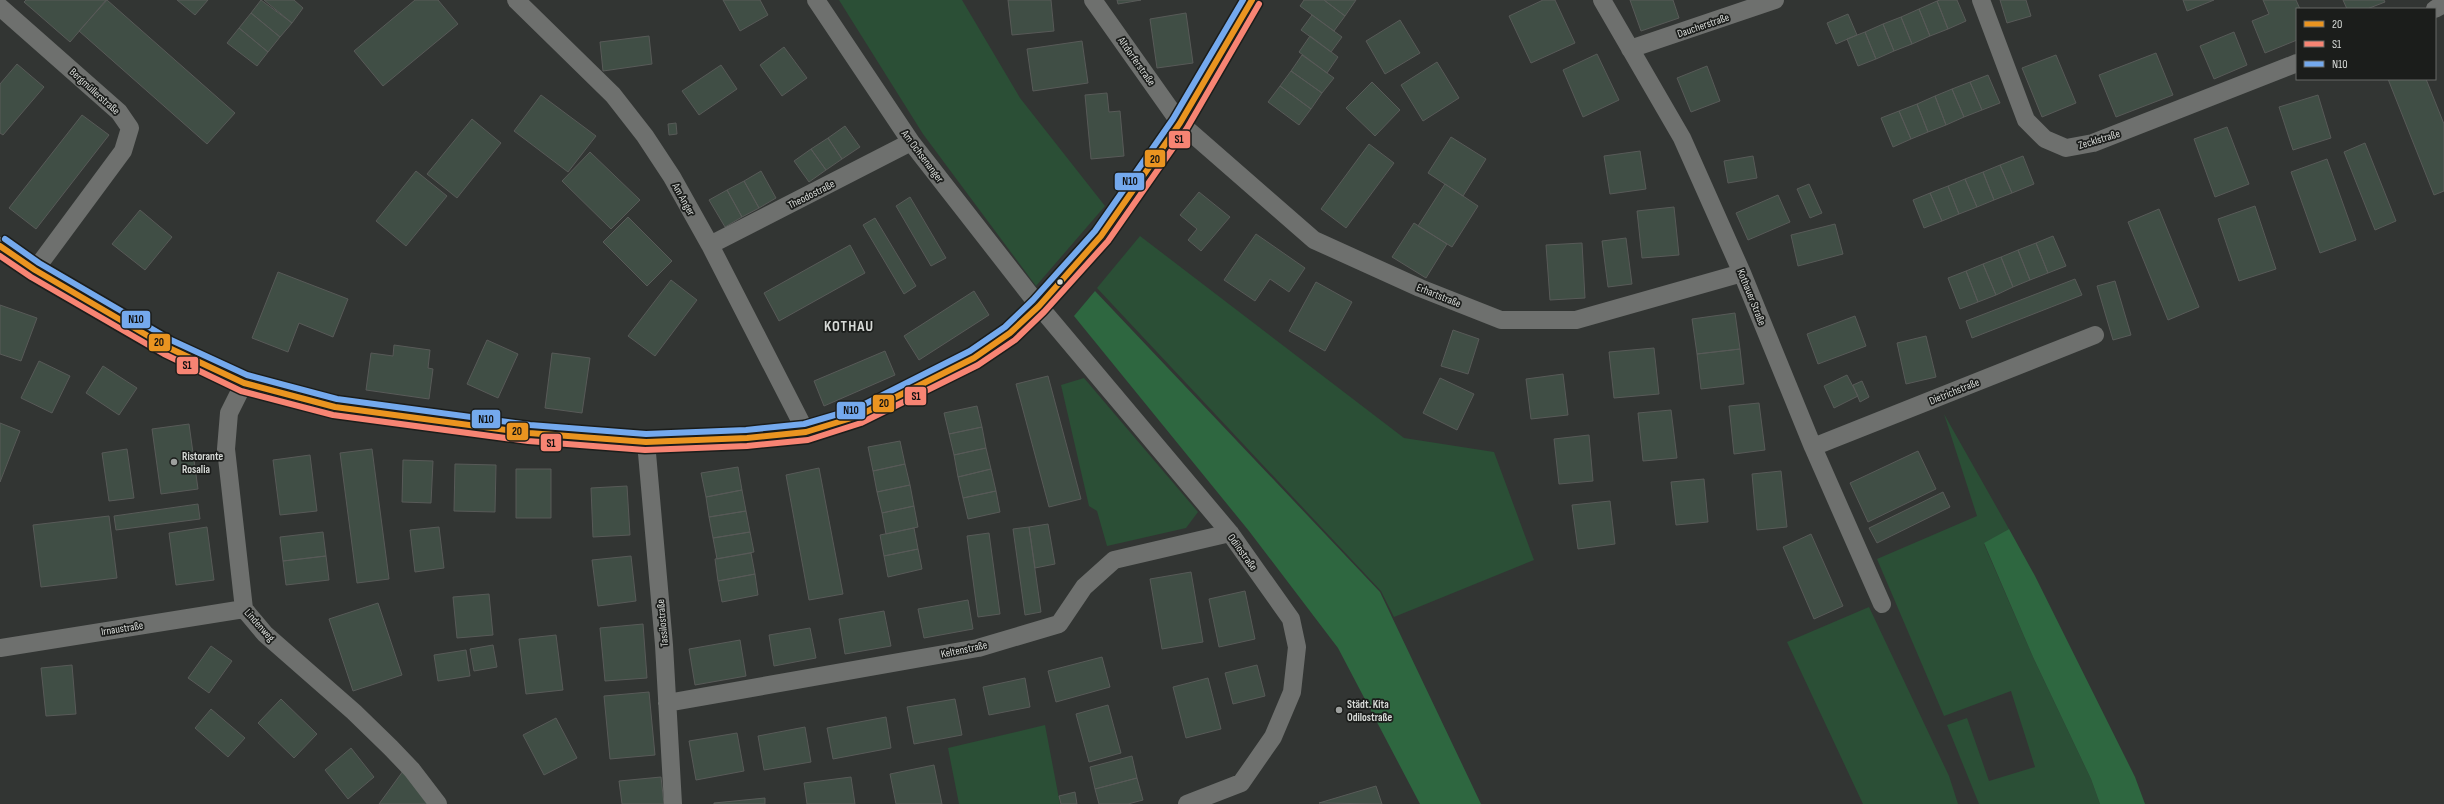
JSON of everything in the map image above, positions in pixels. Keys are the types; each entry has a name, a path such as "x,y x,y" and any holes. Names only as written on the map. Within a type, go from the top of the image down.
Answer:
{"street":[{"name":"Am Anger","path":"516,0 613,95 645,136 672,177 710,245 806,432"},
{"name":"Am Ochsenanger","path":"816,0 911,142 1039,306"},
{"name":"Altdorferstraße","path":"1093,0 1180,123"},
{"path":"1,249 167,347 244,383 335,407 529,433 646,442 747,438 806,432 858,416 974,358 1010,333 1039,306 1101,236 1180,123 1252,0"},
{"name":"Kothauer Straße","path":"1602,0 1682,138 1742,273 1813,447 1882,604"},
{"name":"Daucherstraße","path":"1630,49 1775,0"},
{"name":"Zecklstraße","path":"1981,0 2026,120 2045,139 2066,148 2092,143 2296,63"},
{"name":"Bergmüllerstraße","path":"0,7 119,112 130,128 123,151 35,270"},
{"name":"Erhartstraße","path":"1180,123 1314,240 1420,288 1501,320 1576,320 1742,273"},
{"name":"Theodostraße","path":"710,245 911,142"},
{"name":"Odilostraße","path":"1039,306 1230,533 1291,619 1297,647 1292,692 1273,737 1241,783 1187,804"},
{"name":"Dietrichstraße","path":"1813,447 2096,335"},
{"name":"Lindenweg","path":"244,383 229,413 226,449 244,609 265,634 354,712 391,748 412,770 438,804"},
{"name":"Tassilostraße","path":"646,442 667,703 673,804"},
{"name":"Keltenstraße","path":"667,703 978,648 1060,624 1084,587 1114,560 1230,533"},
{"name":"Irnaustraße","path":"0,648 244,609"}],"green space":[{"path":"839,0 962,0 1020,98 1105,206 1036,286 923,134"},
{"path":"1140,236 1404,438 1494,452 1534,560 1394,617 1381,591 1097,288"},
{"path":"1095,291 1380,592 1481,804 1420,804 1338,648 1249,531 1074,316"},
{"path":"1084,378 1198,512 1186,528 1107,546 1097,511 1089,506 1061,385"},
{"path":"1944,414 2009,529 1984,544 2033,657 2091,779 2100,804 1979,804 1947,725 1967,718 1989,781 2035,767 2011,691 1944,716 1877,559 1977,516"},
{"path":"2009,529 2035,576 2135,777 2145,804 2100,804 2091,779 2033,657 1984,543"},
{"path":"1869,607 1949,776 1958,804 1863,804 1787,642"},
{"path":"1045,725 1060,804 959,804 948,748"}],"building":[{"path":"26,0 106,0 70,42 24,2"},
{"path":"107,0 235,113 207,144 79,31"},
{"path":"177,0 208,0 195,15"},
{"path":"261,0 292,23 280,37 251,13"},
{"path":"264,0 294,0 303,8 292,23"},
{"path":"415,0 438,0 458,24 383,86 354,51"},
{"path":"723,0 760,0 768,15 740,31"},
{"path":"1008,0 1051,0 1054,31 1012,35"},
{"path":"1117,0 1141,0 1118,4"},
{"path":"1304,0 1324,0 1345,16 1334,31 1300,6"},
{"path":"1324,0 1356,0 1345,16"},
{"path":"1543,0 1555,0 1575,43 1531,63 1509,16"},
{"path":"1630,0 1673,0 1679,18 1641,31"},
{"path":"1957,0 1966,21 1948,29 1937,1"},
{"path":"2000,0 2026,0 2031,16 2007,23"},
{"path":"2183,0 2214,0 2187,11"},
{"path":"2263,0 2296,0 2300,8 2296,8 2296,40 2265,53 2252,21 2269,14"},
{"path":"2343,0 2384,0 2385,2 2370,8 2347,8"},
{"path":"1937,1 1948,29 1930,36 1919,9"},
{"path":"1919,9 1930,36 1912,44 1901,17"},
{"path":"251,13 280,37 268,52 239,28"},
{"path":"1186,13 1193,63 1157,68 1150,19"},
{"path":"1848,14 1857,35 1836,44 1827,23"},
{"path":"1312,15 1342,37 1331,52 1301,30"},
{"path":"1901,17 1912,44 1894,51 1883,24"},
{"path":"1400,20 1420,53 1385,74 1366,41"},
{"path":"1883,24 1894,51 1876,59 1865,32"},
{"path":"239,28 268,52 257,66 227,43"},
{"path":"1865,32 1876,59 1858,66 1847,39"},
{"path":"2234,32 2247,65 2214,79 2200,46"},
{"path":"649,36 652,64 603,71 600,42"},
{"path":"1310,36 1338,57 1327,73 1299,52"},
{"path":"1082,41 1088,83 1033,91 1027,49"},
{"path":"784,47 807,78 782,96 760,65"},
{"path":"2156,53 2173,95 2116,117 2099,75"},
{"path":"1597,54 1619,100 1583,117 1563,70"},
{"path":"1302,55 1334,78 1322,93 1291,71"},
{"path":"2056,55 2076,103 2042,117 2022,68"},
{"path":"1437,62 1459,98 1423,121 1401,85"},
{"path":"17,64 44,87 3,135 0,133 0,84"},
{"path":"721,65 737,89 699,115 682,91"},
{"path":"1707,66 1720,101 1691,112 1677,78"},
{"path":"1291,71 1322,93 1311,109 1280,86"},
{"path":"1988,75 2000,103 1982,110 1970,82"},
{"path":"2388,80 2426,80 2444,124 2444,191 2434,195"},
{"path":"1372,82 1400,110 1375,136 1346,108"},
{"path":"1970,82 1982,110 1964,117 1952,89"},
{"path":"1280,86 1311,109 1299,125 1268,102"},
{"path":"1952,89 1964,117 1946,125 1935,96"},
{"path":"1107,93 1109,112 1120,111 1124,156 1091,159 1085,95"},
{"path":"541,95 596,136 568,172 514,131"},
{"path":"2318,95 2331,138 2293,150 2279,107"},
{"path":"1935,96 1946,125 1928,132 1917,104"},
{"path":"1917,104 1928,132 1911,139 1899,111"},
{"path":"1899,111 1911,139 1893,147 1881,118"},
{"path":"82,115 109,135 36,229 9,208"},
{"path":"472,119 501,143 457,198 427,174"},
{"path":"676,123 677,134 669,135 668,124"},
{"path":"845,126 860,147 842,159 828,138"},
{"path":"2227,127 2249,184 2215,197 2194,139"},
{"path":"1451,137 1486,159 1463,196 1428,173"},
{"path":"828,138 842,159 826,170 811,149"},
{"path":"2365,143 2396,221 2375,230 2344,152"},
{"path":"1369,144 1394,163 1346,228 1321,209"},
{"path":"811,149 826,170 809,182 794,161"},
{"path":"1640,151 1646,189 1610,194 1604,156"},
{"path":"590,152 640,200 611,229 562,181"},
{"path":"1753,156 1757,178 1728,183 1724,161"},
{"path":"2023,156 2034,184 2012,193 2000,165"},
{"path":"2327,159 2356,240 2320,253 2291,172"},
{"path":"2000,165 2012,193 1994,200 1983,172"},
{"path":"416,171 447,196 406,246 376,221"},
{"path":"761,171 776,198 759,208 744,181"},
{"path":"1983,172 1994,200 1977,207 1965,179"},
{"path":"1965,179 1977,207 1959,214 1948,186"},
{"path":"744,181 759,208 742,217 727,190"},
{"path":"1445,184 1478,206 1452,247 1418,226"},
{"path":"1809,184 1822,213 1810,218 1797,189"},
{"path":"1948,186 1959,214 1942,221 1930,193"},
{"path":"727,190 742,217 725,227 709,200"},
{"path":"1199,192 1230,217 1201,251 1188,240 1197,229 1180,215"},
{"path":"1930,193 1942,221 1924,228 1913,200"},
{"path":"1778,195 1790,222 1748,240 1736,213"},
{"path":"910,197 946,258 931,266 896,206"},
{"path":"2255,206 2276,269 2239,281 2218,219"},
{"path":"1674,207 1679,255 1642,258 1637,211"},
{"path":"2159,209 2199,307 2168,320 2128,222"},
{"path":"140,210 172,237 145,270 112,244"},
{"path":"628,217 672,261 647,286 603,242"},
{"path":"875,218 916,286 904,294 863,225"},
{"path":"1414,223 1447,244 1426,278 1392,257"},
{"path":"1835,224 1843,254 1798,266 1791,235"},
{"path":"1256,234 1305,268 1289,292 1270,279 1255,301 1224,280"},
{"path":"2053,236 2066,266 2048,273 2036,243"},
{"path":"1626,238 1632,284 1608,287 1602,241"},
{"path":"1582,243 1585,298 1550,300 1546,245"},
{"path":"2036,243 2048,273 2030,280 2018,250"},
{"path":"850,245 865,273 779,321 764,293"},
{"path":"2018,250 2030,280 2013,287 2001,257"},
{"path":"2001,257 2013,287 1996,295 1983,264"},
{"path":"1983,264 1996,295 1978,302 1966,271"},
{"path":"1966,271 1978,302 1960,309 1948,278"},
{"path":"278,272 348,299 333,337 299,323 288,352 252,338"},
{"path":"2075,279 2082,295 1972,338 1966,321"},
{"path":"671,280 697,300 655,356 628,336"},
{"path":"2115,281 2131,335 2113,340 2097,286"},
{"path":"1316,282 1352,302 1325,351 1289,331"},
{"path":"974,291 989,315 919,360 904,336"},
{"path":"0,305 37,318 21,361 0,354"},
{"path":"1735,313 1740,349 1697,354 1692,319"},
{"path":"1855,316 1866,346 1818,364 1807,334"},
{"path":"1453,330 1479,339 1468,374 1441,366"},
{"path":"1926,336 1936,377 1906,384 1897,343"},
{"path":"487,340 518,354 498,398 467,384"},
{"path":"394,345 430,350 428,368 433,369 429,399 366,390 371,353 393,356"},
{"path":"1654,348 1659,394 1614,398 1609,352"},
{"path":"1740,349 1744,384 1701,389 1697,354"},
{"path":"885,351 895,375 824,406 814,381"},
{"path":"552,353 590,358 582,413 545,408"},
{"path":"39,361 70,376 52,413 21,398"},
{"path":"103,366 137,388 119,415 86,393"},
{"path":"1563,374 1568,415 1531,419 1526,379"},
{"path":"1847,375 1858,396 1834,408 1824,386"},
{"path":"1048,376 1081,499 1049,507 1016,384"},
{"path":"1440,378 1474,394 1457,430 1423,413"},
{"path":"1862,381 1869,397 1860,402 1853,385"},
{"path":"1759,403 1765,450 1734,454 1729,406"},
{"path":"977,406 982,427 949,434 944,413"},
{"path":"1671,410 1677,458 1643,461 1638,413"},
{"path":"0,423 20,431 0,482"},
{"path":"189,424 198,489 161,494 152,429"},
{"path":"982,427 986,448 954,455 949,434"},
{"path":"1589,435 1593,481 1559,484 1554,439"},
{"path":"900,441 905,464 873,471 868,447"},
{"path":"986,448 991,469 958,477 954,455"},
{"path":"127,449 134,498 109,501 102,453"},
{"path":"372,449 389,579 357,583 340,453"},
{"path":"1918,451 1936,489 1868,522 1850,483"},
{"path":"310,455 317,511 280,515 273,460"},
{"path":"403,460 433,461 431,503 402,502"},
{"path":"455,464 496,465 495,512 454,511"},
{"path":"905,464 910,485 877,492 873,471"},
{"path":"738,467 742,490 706,497 701,473"},
{"path":"819,468 843,594 809,600 786,475"},
{"path":"516,469 551,469 551,518 516,518"},
{"path":"991,469 996,491 963,498 958,477"},
{"path":"1781,471 1787,527 1757,530 1752,474"},
{"path":"1704,479 1708,522 1676,525 1671,482"},
{"path":"910,485 914,506 882,513 877,492"},
{"path":"627,486 630,535 593,537 591,488"},
{"path":"742,490 746,511 709,517 706,497"},
{"path":"996,491 1000,512 968,519 963,498"},
{"path":"1943,492 1950,507 1877,543 1869,528"},
{"path":"1610,501 1615,544 1578,549 1572,505"},
{"path":"198,504 200,519 116,530 114,516"},
{"path":"914,506 918,527 886,534 882,513"},
{"path":"746,511 750,532 713,538 709,517"},
{"path":"109,516 117,578 41,587 33,525"},
{"path":"1048,524 1055,564 1035,568 1029,527"},
{"path":"207,527 214,580 176,585 169,533"},
{"path":"439,527 444,568 415,572 410,530"},
{"path":"1029,527 1041,612 1025,615 1013,529"},
{"path":"914,528 918,549 884,556 880,535"},
{"path":"323,532 326,556 283,561 280,537"},
{"path":"750,532 754,552 717,559 713,538"},
{"path":"989,533 1000,614 978,617 967,536"},
{"path":"1811,534 1843,606 1814,619 1783,547"},
{"path":"918,549 922,569 888,577 884,556"},
{"path":"751,553 755,574 718,581 715,559"},
{"path":"326,556 329,580 286,585 283,561"},
{"path":"631,556 636,601 598,606 592,560"},
{"path":"1191,572 1203,642 1162,649 1150,579"},
{"path":"755,574 758,595 722,602 718,581"},
{"path":"1245,591 1255,639 1219,647 1209,599"},
{"path":"489,594 493,635 457,638 453,597"},
{"path":"968,600 973,629 924,638 918,609"},
{"path":"378,603 402,675 353,691 329,619"},
{"path":"884,611 891,646 845,654 839,619"},
{"path":"643,624 647,678 605,681 600,628"},
{"path":"810,628 816,658 774,666 769,635"},
{"path":"556,635 563,690 526,694 519,639"},
{"path":"740,640 746,676 695,685 689,649"},
{"path":"493,645 497,667 474,671 470,649"},
{"path":"211,646 232,661 209,693 188,678"},
{"path":"466,650 470,676 438,681 434,655"},
{"path":"1102,657 1110,687 1056,702 1048,671"},
{"path":"72,665 76,714 46,716 41,668"},
{"path":"1257,665 1265,696 1233,704 1225,673"},
{"path":"1025,678 1030,707 989,715 983,687"},
{"path":"1208,678 1221,729 1186,738 1173,687"},
{"path":"649,692 655,755 610,759 604,696"},
{"path":"281,699 317,734 294,758 258,723"},
{"path":"955,699 962,735 914,744 907,707"},
{"path":"1108,705 1121,753 1089,762 1076,714"},
{"path":"211,709 245,738 228,757 195,728"},
{"path":"886,717 891,748 833,759 827,728"},
{"path":"556,718 577,758 544,775 523,735"},
{"path":"805,727 811,762 764,770 758,736"},
{"path":"737,733 744,771 696,780 689,741"},
{"path":"351,748 374,777 348,799 325,770"},
{"path":"1132,756 1137,778 1095,789 1090,767"},
{"path":"934,765 942,804 896,804 890,774"},
{"path":"403,771 428,804 379,804"},
{"path":"661,777 664,804 622,804 619,781"},
{"path":"851,777 855,804 807,804 804,783"},
{"path":"1137,778 1143,800 1128,804 1099,804 1095,789"},
{"path":"1376,786 1382,804 1319,803"},
{"path":"1075,792 1077,804 1061,804 1059,796"},
{"path":"765,798 765,804 714,804 714,803"}],"transit line":[{"name":"N10","path":"5,239 39,263 171,340 247,375 337,399 530,425 646,434 746,430 804,424 855,409 970,351 1005,327 1033,300 1095,231 1173,119 1243,0"},
{"name":"20","path":"0,246 35,270 167,347 244,383 335,407 529,433 646,442 747,438 806,432 858,416 974,358 1010,333 1039,306 1101,236 1180,123 1252,0"},
{"name":"S1","path":"0,256 31,277 164,354 241,391 333,415 528,441 645,450 747,446 808,440 861,423 978,365 1015,340 1044,312 1108,241 1187,128 1259,4"}],"place":[{"name":"Ristorante Rosalia","path":"174,462"},
{"name":"Städt. Kita Odilostraße","path":"1339,710"}],"district":[{"name":"KOTHAU","path":"849,326"}]}
